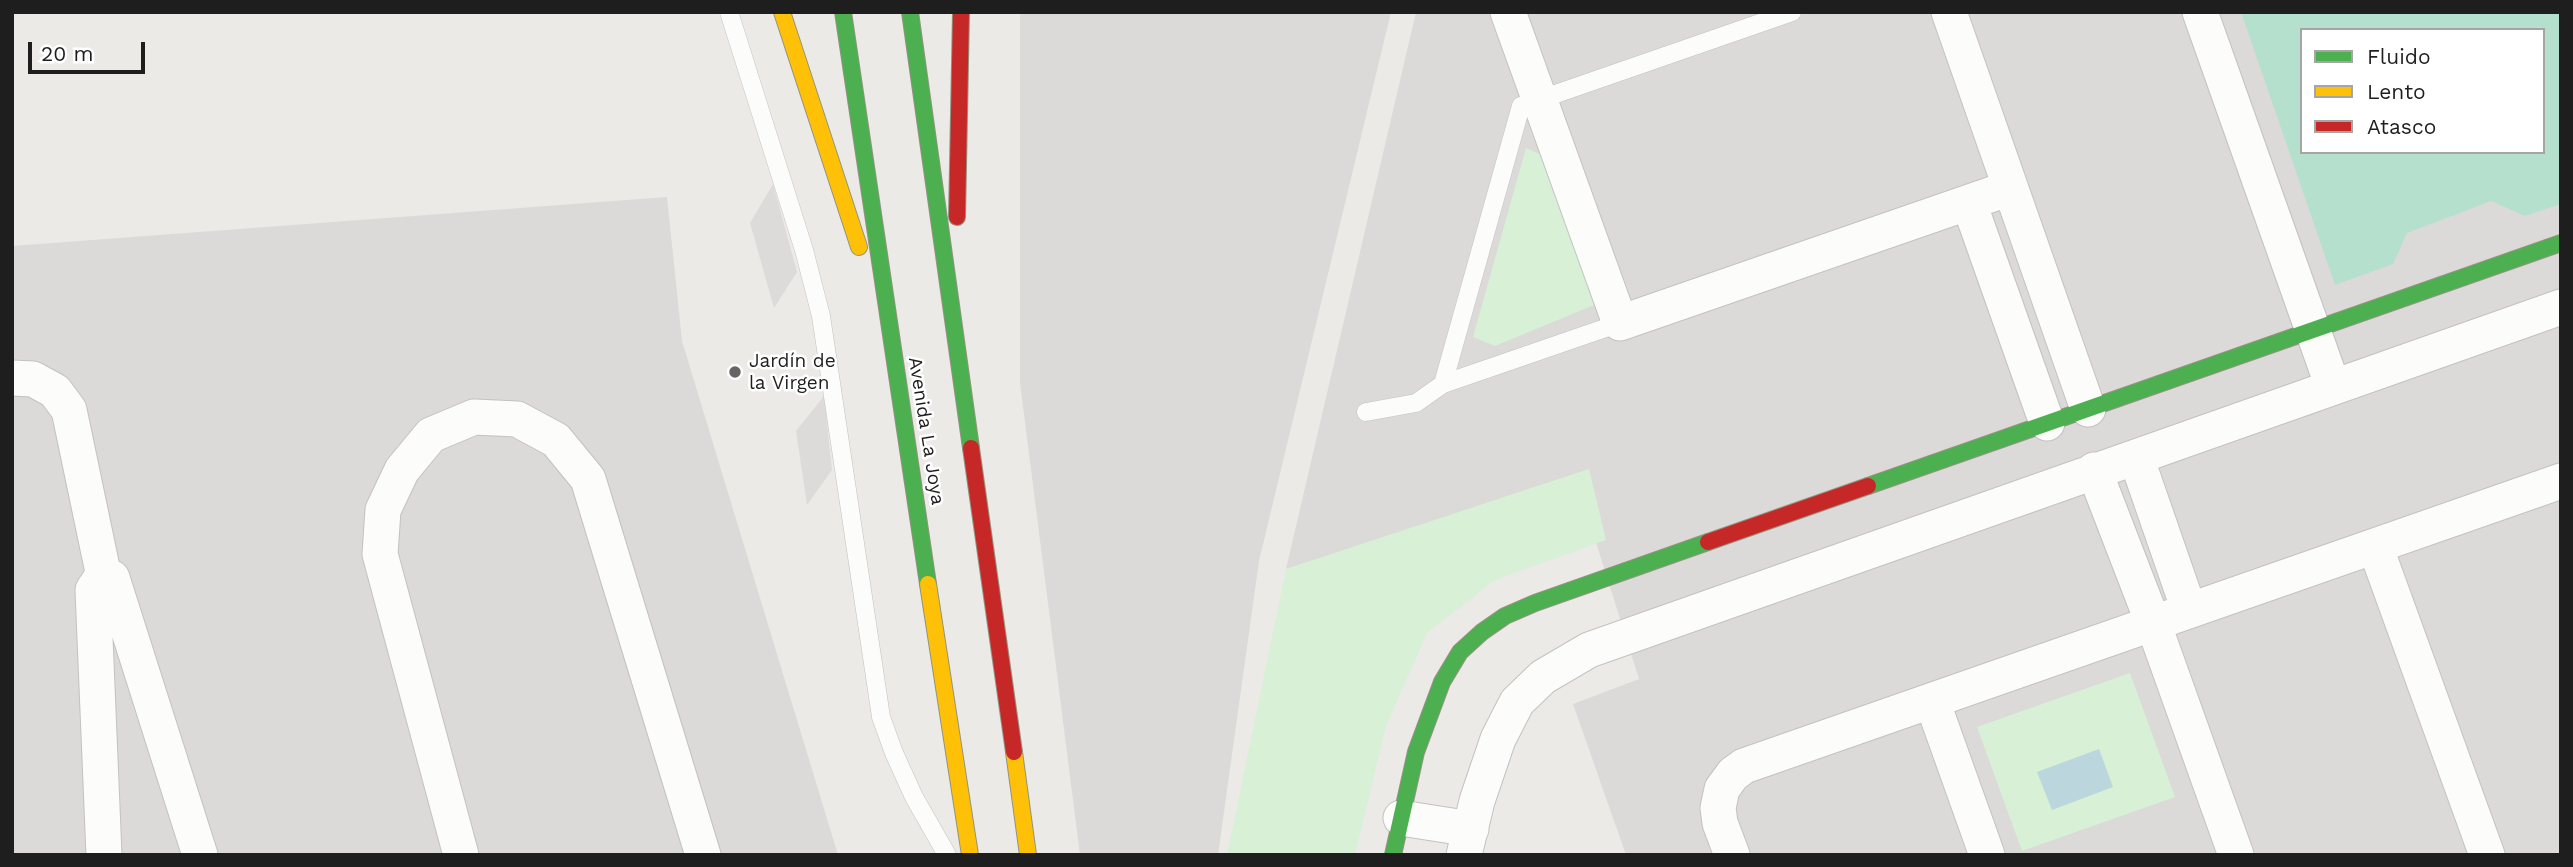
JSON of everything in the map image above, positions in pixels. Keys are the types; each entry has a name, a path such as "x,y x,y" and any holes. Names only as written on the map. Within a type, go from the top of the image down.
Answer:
{"main road":[{"path":"782,12 891,347"},
{"name":"Avenida La Joya","path":"844,12 891,347 970,855"},
{"path":"910,12 1028,855"},
{"path":"956,341 961,12"},
{"path":"1393,855 1416,752 1442,682 1460,652 1505,616 1535,603 2561,243"}],"street":[{"path":"1508,12 1620,323 2010,188"},
{"path":"1949,12 2088,409"},
{"path":"2200,12 2333,387"},
{"path":"1969,202 2047,423"},
{"path":"1401,818 1467,842 1498,739 1517,702 1543,677 1589,650 2561,307"},
{"path":"12,378 33,379 55,391 69,410 104,577"},
{"path":"461,855 380,554 383,510 402,470 431,435 474,417 517,419 556,440 588,479 703,855"},
{"path":"2136,457 2189,610"},
{"path":"2094,470 2153,623 2236,855"},
{"path":"1732,855 1720,823 1718,808 1722,789 1733,774 1744,766 2561,481"},
{"path":"2375,546 2487,855"},
{"path":"104,855 93,590 95,584 104,577 112,578 201,855"},
{"path":"1932,701 1987,855"}],"lane":[{"path":"729,12 792,212 821,316 881,717 914,797 947,855"},
{"path":"1443,384 1521,106 1792,12"},
{"path":"1366,412 1416,403 1443,384 1620,323"}],"shaded area":[{"path":"1020,12 1391,12 1259,561 1218,855 1080,855 1020,383"},
{"path":"1416,12 2561,12 2561,855 1626,855 1573,704 1639,679 1576,479 1286,569"},
{"path":"773,184 797,272 774,308 750,223"},
{"path":"667,197 682,341 838,855 12,855 12,246"},
{"path":"824,396 832,470 807,505 796,431"}],"green space":[{"path":"2241,12 2561,12 2561,204 2525,216 2491,201 2407,233 2393,264 2335,285"},
{"path":"1526,148 1546,157 1599,303 1495,346 1473,337"},
{"path":"1589,469 1606,540 1495,580 1427,633 1386,726 1355,855 1227,855 1286,569"},
{"path":"2130,673 2175,797 2022,851 1977,727"}],"water":[{"path":"2099,749 2113,787 2052,810 2037,772"}],"traffic: fast":[{"path":"843,12 928,584"},
{"path":"910,12 971,448"},
{"path":"1868,486 2561,243"},
{"path":"1393,855 1416,752 1442,682 1460,652 1505,616 1708,542"}],"traffic: slow":[{"path":"782,12 859,247"},
{"path":"928,584 970,855"},
{"path":"1014,752 1028,855"}],"traffic: jam":[{"path":"957,217 961,12"},
{"path":"971,448 1014,752"},
{"path":"1708,542 1868,486"}],"place":[{"name":"Jardín de la Virgen","path":"735,372"}]}
